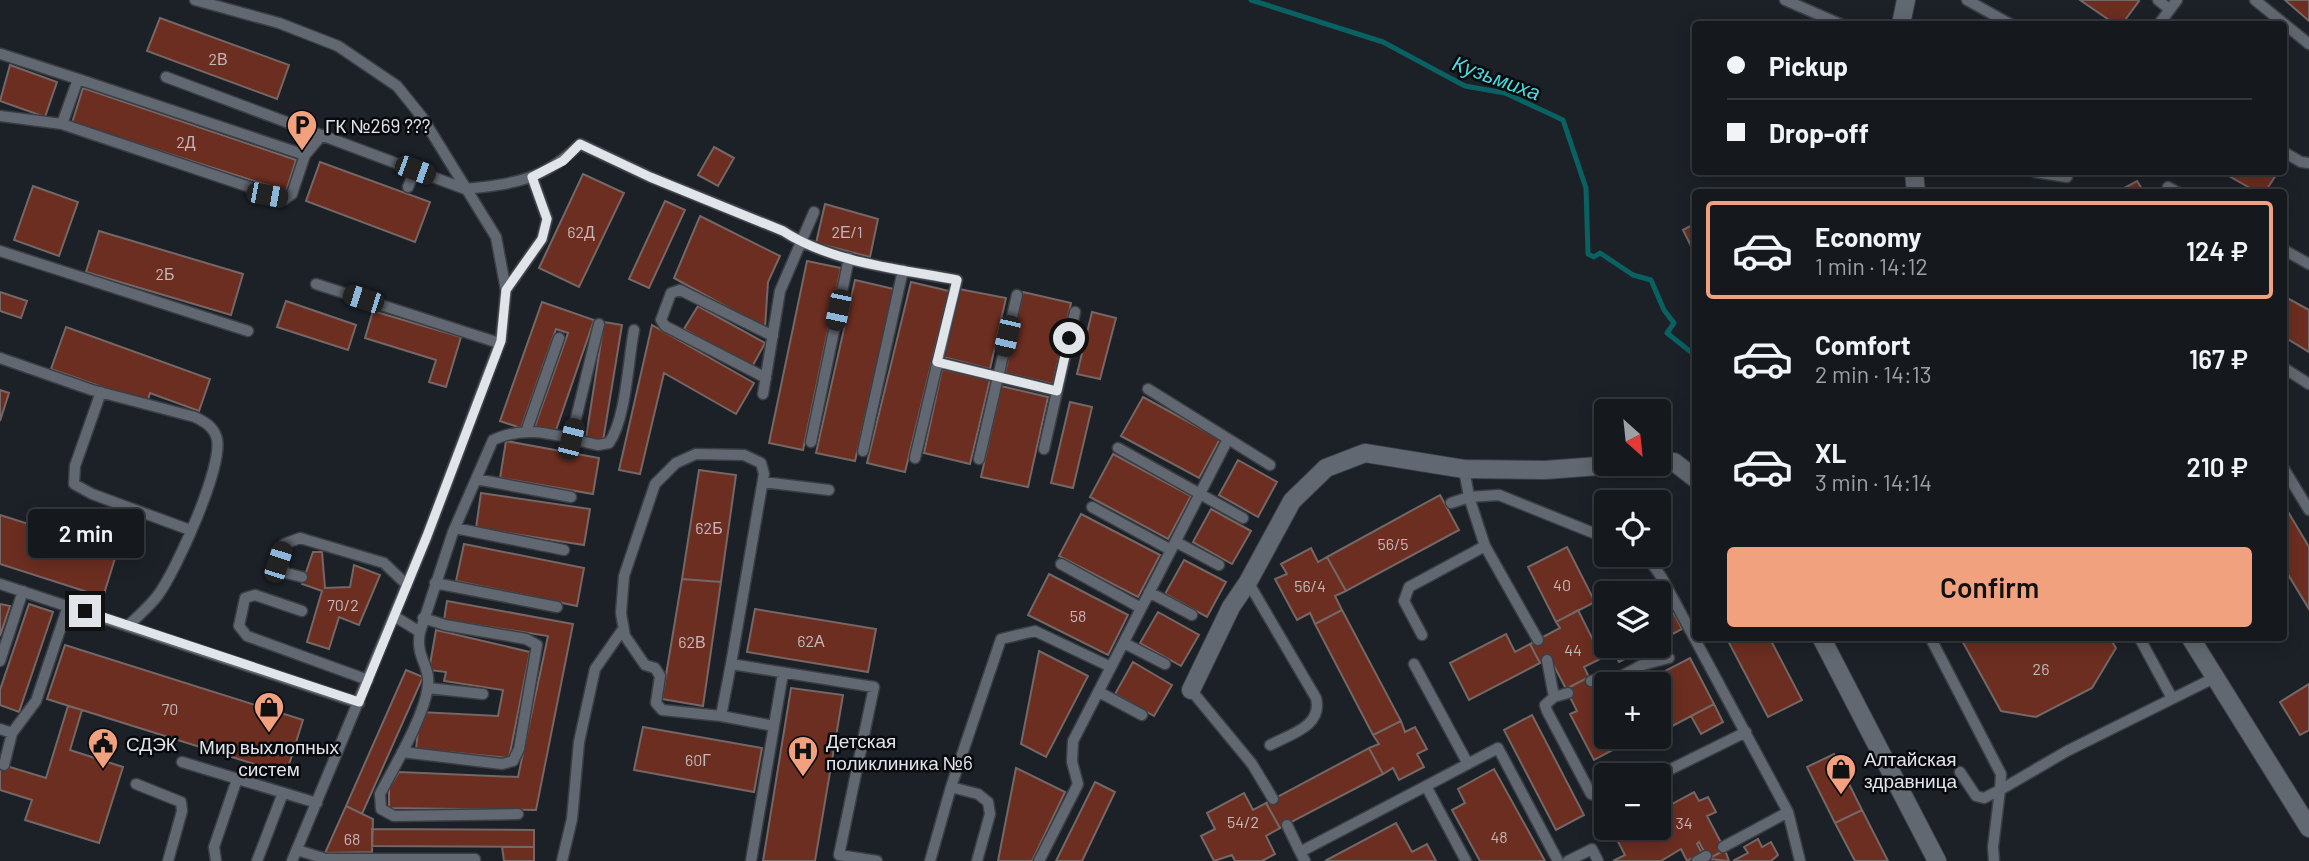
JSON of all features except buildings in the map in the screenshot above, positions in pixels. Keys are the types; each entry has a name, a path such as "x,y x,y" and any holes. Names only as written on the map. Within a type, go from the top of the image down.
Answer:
{"street":[{"path":"1902,21 1906,0"},
{"path":"1191,690 1231,607 1248,582 1292,501 1326,468 1365,453 1464,469 1545,470 1594,466"},
{"path":"1671,462 1692,476"},
{"path":"1823,641 1937,861"},
{"path":"2192,641 2307,821"}],"lane":[{"path":"195,0 279,23 338,46 397,86 422,117 496,237 506,290 499,343 407,585 295,855 326,859 475,859"},
{"path":"1785,0 1833,21"},
{"path":"1967,0 2005,21"},
{"path":"2158,0 2173,5 2162,21"},
{"path":"2255,0 2281,21"},
{"path":"2287,26 2309,44"},
{"path":"1,54 305,155"},
{"path":"166,77 465,189 514,184 532,177 563,161 580,144 650,177 783,231 799,241 849,258 957,280 915,458"},
{"path":"62,124 79,79"},
{"path":"0,116 62,124 285,199 292,194 305,155 322,135"},
{"path":"2287,154 2301,162 2309,163"},
{"path":"408,187 415,170"},
{"path":"2054,175 2067,177"},
{"path":"506,290 542,239 547,219 532,177"},
{"path":"763,394 780,291 799,241 814,212"},
{"path":"0,251 248,331"},
{"path":"2287,252 2309,264"},
{"path":"811,442 849,258"},
{"path":"863,451 903,270"},
{"path":"316,284 499,343"},
{"path":"766,378 665,326 661,320 671,293 680,290 773,336"},
{"path":"979,459 1017,295"},
{"path":"1044,449 1075,312"},
{"path":"571,439 599,324"},
{"path":"518,814 394,816 381,810 380,794 402,752 428,688 429,679 417,647 423,618 455,528 493,440 512,431 527,429 598,445 608,443 614,435 634,330"},
{"path":"527,429 559,338"},
{"path":"0,358 101,392 195,417 210,424 217,439 216,465 177,566 158,595 128,626"},
{"path":"937,362 1057,391"},
{"path":"2287,370 2309,384"},
{"path":"1148,389 1270,465"},
{"path":"101,392 75,466 74,484 190,530"},
{"path":"1039,861 1078,784 1072,762 1073,741 1228,439"},
{"path":"1118,448 1243,518"},
{"path":"721,716 762,482 761,463 744,455 696,454 676,463 655,484 624,576 621,613 624,629 638,656 645,665 655,668 660,676 656,703 662,710 721,716 774,726"},
{"path":"1464,469 1469,497 1485,546 1538,640"},
{"path":"2287,475 2309,510"},
{"path":"476,479 571,497"},
{"path":"762,482 829,490"},
{"path":"1451,503 1469,497 1499,495 1594,532"},
{"path":"1092,507 1219,565"},
{"path":"455,528 564,550"},
{"path":"302,577 286,573 278,562 284,544 300,538 384,563 407,585"},
{"path":"1422,635 1404,601 1409,587 1485,546"},
{"path":"1061,564 1141,608"},
{"path":"1654,567 1692,633"},
{"path":"1248,582 1316,698 1319,710 1314,720 1270,746"},
{"path":"435,583 557,607"},
{"path":"0,584 359,702"},
{"path":"0,662 23,591"},
{"path":"1149,592 1192,615"},
{"path":"302,611 255,595 245,598 240,626 247,636 368,680"},
{"path":"4,765 12,733 36,701 68,606"},
{"path":"394,616 420,632"},
{"path":"402,752 502,764 513,761 519,749 535,666 537,645 526,639 445,625 423,618"},
{"path":"562,861 572,819 579,742 595,669 624,629"},
{"path":"930,861 951,787 1001,639 1035,631 1111,667"},
{"path":"1696,641 1788,812 1800,861"},
{"path":"1932,641 2001,774 1993,846 1994,861"},
{"path":"2141,641 2172,698"},
{"path":"1124,643 1166,664"},
{"path":"1591,681 1601,678 1616,679 1642,665 1669,658"},
{"path":"1547,660 1554,697"},
{"path":"731,664 874,687 839,855 877,861"},
{"path":"1414,664 1468,764"},
{"path":"751,861 783,673"},
{"path":"1961,772 1976,796 1984,798 2067,751 2214,678"},
{"path":"428,688 483,694"},
{"path":"1191,690 1252,764 1273,799"},
{"path":"1099,692 1142,715"},
{"path":"1568,693 1554,697 1545,705 1591,794 1594,795"},
{"path":"0,729 12,733"},
{"path":"1671,769 1746,732"},
{"path":"1287,825 1303,856 1498,748 1558,861"},
{"path":"182,762 317,803"},
{"path":"216,861 214,847 237,779"},
{"path":"135,784 181,802 182,811 168,861"},
{"path":"1426,786 1466,861"},
{"path":"951,787 978,794 988,802 990,814 977,861"},
{"path":"257,861 284,793"},
{"path":"1723,847 1788,812"},
{"path":"1568,861 1592,849 1598,861"}],"waterway":[{"name":"Кузьмиха","path":"1251,0 1383,42 1465,86 1505,93 1563,120 1586,188 1588,254 1594,257 1600,253 1633,275 1651,280 1664,310 1674,323 1667,333 1692,353"}],"place":[{"name":"ГК №269 ???","path":"302,152"},
{"name":"Мир выхлопных систем","path":"269,734"},
{"name":"СДЭК","path":"103,770"},
{"name":"Детская поликлиника №6","path":"803,778"},
{"name":"Алтайская здравница","path":"1841,796"}],"route":[{"path":"85,611 359,702 427,536 501,341 506,290 542,239 547,219 532,177 563,161 580,144 650,177 783,231 802,244 849,258 957,280 937,362 1057,391 1069,338"}]}
